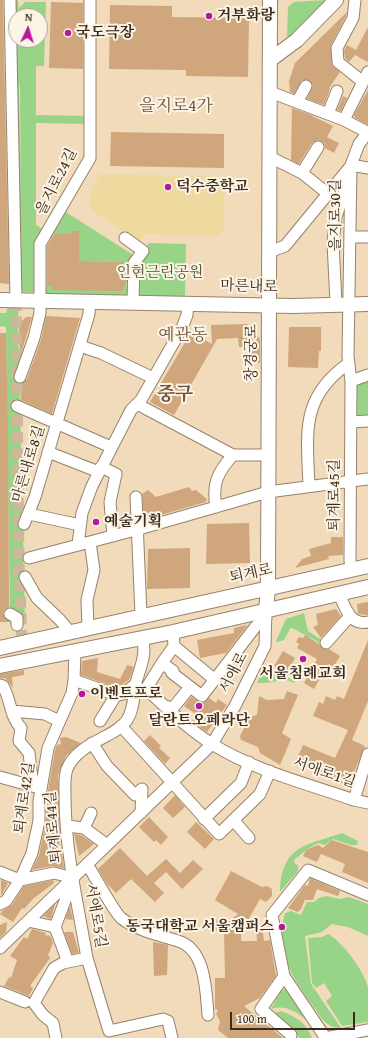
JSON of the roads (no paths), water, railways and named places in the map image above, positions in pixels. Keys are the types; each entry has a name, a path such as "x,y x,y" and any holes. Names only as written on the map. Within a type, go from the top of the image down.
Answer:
{"main road":[{"name":"창경궁로","path":"266,614 268,588 270,0"},
{"path":"270,60 297,40 336,0"},
{"name":"마른내로","path":"0,300 90,300 269,305 368,304"},
{"name":"퇴계로","path":"0,648 141,615 368,566"},
{"path":"0,666 266,614 368,587"}],"street":[{"path":"10,0 16,300"},
{"path":"344,120 366,77 338,62 337,48 353,18 355,0"},
{"name":"을지로24길","path":"40,300 40,244 90,158 90,1"},
{"path":"297,102 306,86"},
{"path":"328,114 337,91"},
{"path":"270,92 344,120 368,132"},
{"name":"을지로30길","path":"343,304 351,237 351,165 359,144 368,132"},
{"path":"302,173 318,147"},
{"path":"270,158 302,173 327,193"},
{"path":"351,165 368,168"},
{"path":"269,252 285,246 351,165"},
{"path":"343,304 333,242 336,217 351,165"},
{"path":"351,237 368,237"},
{"path":"125,238 143,251 134,263 133,301"},
{"path":"20,377 34,338 40,313 40,300"},
{"name":"마른내로8길","path":"24,524 36,496 80,346 90,300"},
{"path":"78,545 82,513 100,469 131,410 137,404 182,328 187,314 188,302"},
{"name":"퇴계로45길","path":"343,304 351,381 350,560 352,569"},
{"path":"80,346 101,353 153,378"},
{"name":"퇴계로45길","path":"309,486 308,444 310,416 314,399 336,372 349,363"},
{"path":"351,381 368,375"},
{"path":"137,404 233,455 268,455"},
{"name":"마른내로8길","path":"17,406 57,423"},
{"path":"351,422 368,421"},
{"path":"57,423 111,447"},
{"path":"48,452 116,474 110,502 114,536"},
{"path":"216,508 215,482 223,466 233,455"},
{"path":"29,558 216,508 268,492 350,480 368,479"},
{"path":"136,496 139,529 141,615"},
{"name":"마른내로8길","path":"28,514 80,525"},
{"path":"88,628 87,600 94,570 90,542"},
{"path":"25,577 37,598 70,632"},
{"path":"339,594 350,616 357,622 368,622"},
{"path":"10,614 18,618 17,625"},
{"path":"162,663 173,671 172,673 190,688 202,696 266,614"},
{"name":"서애로","path":"0,948 212,744 235,706 264,646 266,614"},
{"path":"326,643 350,616"},
{"path":"146,688 174,646 173,632"},
{"name":"퇴계로44길","path":"74,878 66,826 65,782 68,769 80,752 121,726 127,720 132,709 135,688 144,652 142,638"},
{"path":"174,646 215,680"},
{"name":"퇴계로42길","path":"0,904 6,901 20,880 28,865 35,842 39,821 35,786 48,748 72,693 75,651"},
{"path":"74,680 116,695 135,688 146,688 165,706 212,744"},
{"path":"0,685 3,686 9,696 16,723 21,728 18,741 29,753 32,779 35,786"},
{"path":"165,706 173,708 190,688"},
{"path":"100,721 116,695"},
{"path":"12,711 45,714 59,721"},
{"path":"121,726 219,834 234,821 249,838"},
{"path":"92,743 107,766 135,795 142,789 141,813"},
{"name":"서애로1길","path":"212,744 270,771 354,800 368,803"},
{"path":"354,800 368,754"},
{"path":"204,819 241,783 249,762"},
{"name":"서애로1길","path":"234,821 260,794 270,771"},
{"path":"0,777 35,786"},
{"path":"84,828 91,814"},
{"path":"66,826 84,828 107,845"},
{"path":"87,864 121,918 162,938 179,941 191,949 205,976 208,1015"},
{"path":"368,895 312,870 308,870 272,915 284,976 325,1038 368,1030"},
{"path":"0,872 20,880 54,873 74,878 55,928 68,962"},
{"name":"서애로5길","path":"74,878 87,958 109,1031 163,1019 168,1021 172,1038"},
{"path":"28,921 55,928"},
{"name":"서애로5길","path":"56,1038 53,1023 43,1015 34,1003 54,968 68,962 87,958"},
{"path":"284,976 261,1009 291,1035"},
{"path":"0,992 25,1002"}],"tunnel":[{"path":"16,300 19,561 22,643"}],"place":[{"name":"거부화랑","path":"209,16"},
{"name":"국도극장","path":"68,33"},
{"name":"덕수중학교","path":"168,187"},
{"name":"예술기획","path":"96,522"},
{"name":"서울침례교회","path":"303,659"},
{"name":"이벤트프로","path":"82,694"},
{"name":"달란트오페라단","path":"199,706"},
{"name":"동국대학교 서울캠퍼스","path":"282,927"}],"district":[{"name":"을지로4가","path":"176,107"},
{"name":"예관동","path":"183,336"},
{"name":"중구","path":"175,395"}],"park label":[{"name":"인현근린공원","path":"160,273"}]}
